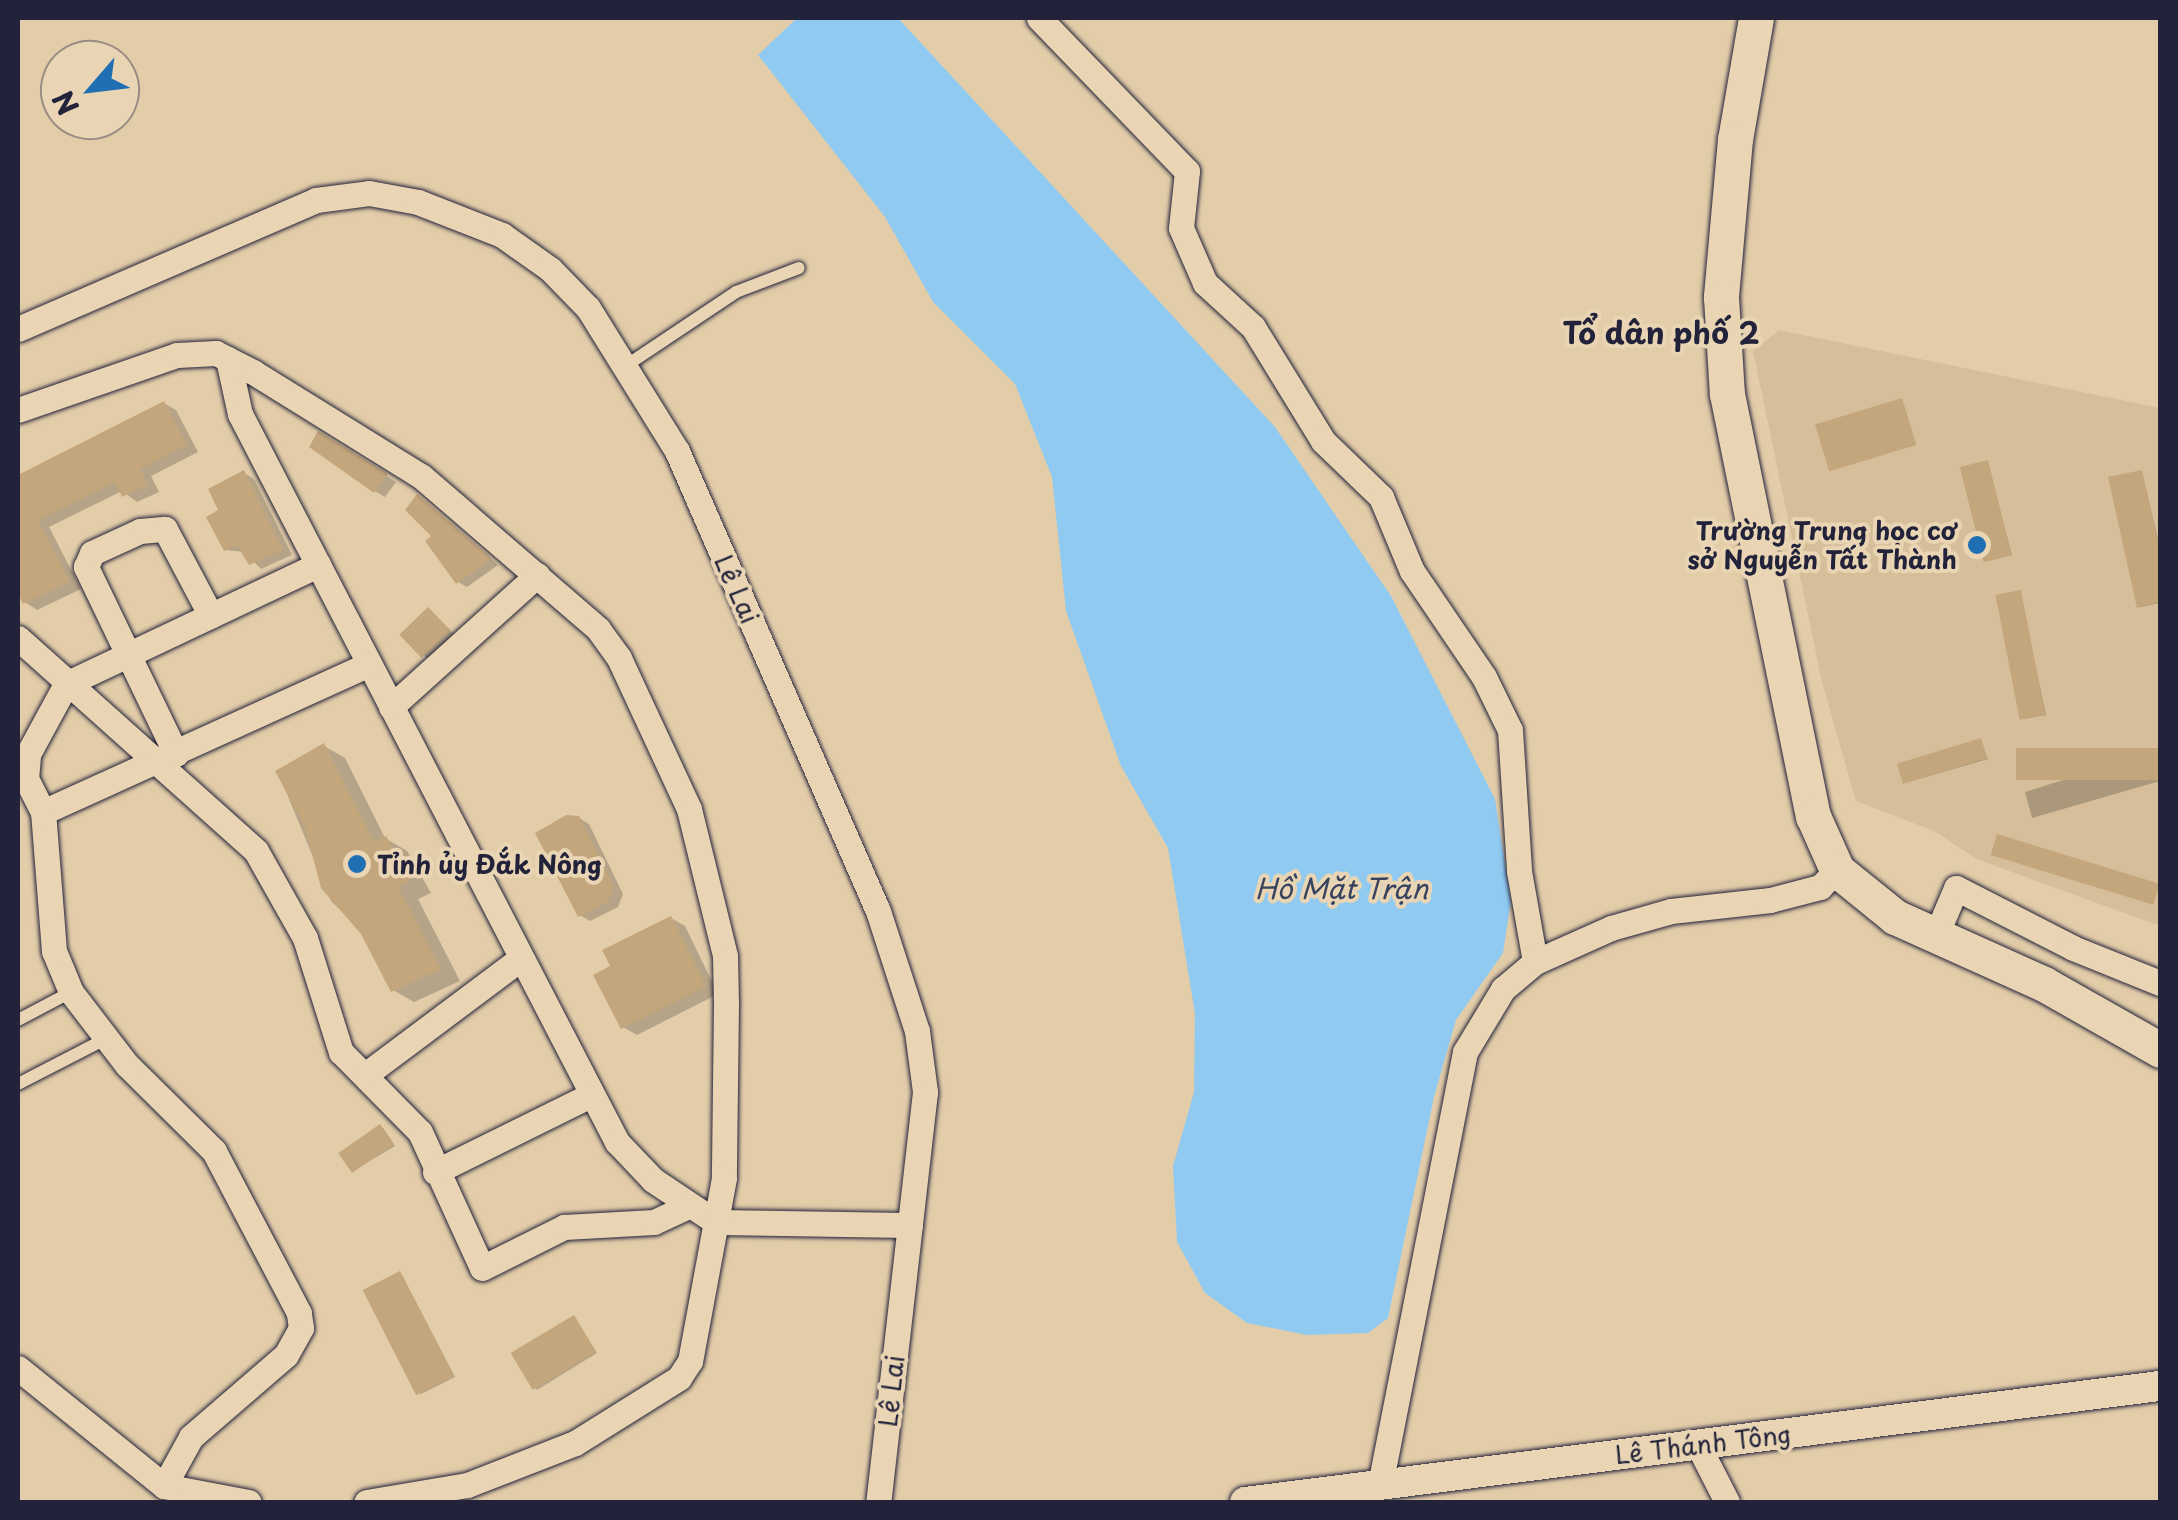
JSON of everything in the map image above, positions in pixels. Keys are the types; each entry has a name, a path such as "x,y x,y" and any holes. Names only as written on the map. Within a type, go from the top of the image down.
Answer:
{"main road":[{"path":"1756,18 1735,139 1723,277 1727,394 1813,816 1837,870 1895,916 2044,984 2160,1050"}],"street":[{"path":"1039,18 1187,172 1181,228 1205,282 1253,327 1324,441 1381,497 1412,571 1484,677 1510,730 1519,871 1535,962"},
{"name":"Lê Lai","path":"18,329 316,200 369,192 418,202 502,235 550,268 588,308 677,451 884,928 916,1030 925,1092 878,1502"},
{"path":"18,410 176,355 216,353 228,360 421,476 598,628 619,658 689,809 725,956 724,1178 690,1361 678,1378 574,1443 467,1485 366,1502"},
{"path":"228,360 240,414 591,1096 631,1160 716,1222 910,1225"},
{"path":"166,759 86,567 92,552 140,531 165,529 212,616"},
{"path":"164,1486 191,1437 286,1355 301,1328 299,1312 214,1151 105,1039 72,992 54,952 43,812 26,779 28,754 66,684 318,565"},
{"path":"391,708 536,575"},
{"path":"18,638 66,684 166,759 256,851 305,938 340,1052 420,1132 482,1268 564,1227 654,1222 689,1206"},
{"path":"43,812 369,664"},
{"path":"1380,1486 1465,1052 1503,989 1535,962 1671,911 1770,900 1820,886 1837,870"},
{"path":"1936,935 1956,888 2073,948 2160,983"},
{"path":"365,1074 520,959"},
{"path":"435,1172 591,1096"},
{"path":"18,1368 164,1486 249,1502"},
{"name":"Lê Thánh Tông","path":"1245,1502 2160,1386"},
{"path":"1698,1445 1726,1502"}],"lane":[{"path":"624,366 736,292 798,268"},
{"path":"18,1020 72,992"},
{"path":"18,1084 105,1039"}],"shaded area":[{"name":"Trường Trung học cơ sở Nguyễn Tất Thành","path":"1779,330 2160,408 2160,926 1976,859 1934,831 1856,801 1822,682 1753,351"}],"water":[{"name":"Hồ Mặt Trận","path":"797,18 898,18 1275,427 1391,596 1495,799 1511,901 1503,953 1456,1020 1434,1097 1388,1318 1368,1333 1307,1335 1247,1323 1205,1293 1177,1242 1173,1166 1194,1092 1195,1014 1168,848 1121,766 1066,611 1052,477 1015,384 933,302 885,217 758,55"}],"building":[{"path":"1902,398 1916,445 1829,471 1815,425"},
{"path":"164,401 187,445 140,469 148,485 122,497 115,482 38,520 70,582 23,604 18,594 18,475"},
{"path":"318,431 388,474 374,493 309,447"},
{"path":"1988,460 2012,555 1984,562 1960,467"},
{"path":"244,470 283,550 249,565 237,545 224,551 206,517 218,510 208,489"},
{"path":"2142,470 2160,552 2160,602 2137,608 2108,477"},
{"path":"417,494 491,559 456,584 425,541 431,536 405,510"},
{"path":"2021,590 2045,715 2020,720 1995,595"},
{"path":"428,607 450,630 421,658 399,635"},
{"path":"1981,738 1987,758 1903,784 1897,764"},
{"name":"Tỉnh ủy Đắk Nông","path":"324,743 374,842 386,836 411,881 398,887 441,969 391,992 361,934 321,888 305,827 275,771"},
{"path":"2016,748 2160,748 2160,780 2016,780"},
{"path":"566,815 579,816 614,887 608,902 578,917 535,833"},
{"path":"1997,834 2160,884 2153,905 1991,855"},
{"path":"671,916 706,986 621,1029 593,975 610,966 602,950"},
{"path":"380,1124 394,1144 352,1173 338,1153"},
{"path":"400,1271 454,1376 416,1395 363,1290"},
{"path":"574,1315 596,1352 533,1390 511,1353"}],"place":[{"name":"Trường Trung học cơ sở Nguyễn Tất Thành","path":"1977,545"},
{"name":"Tỉnh ủy Đắk Nông","path":"357,864"}],"district":[{"name":"Tổ dân phố 2","path":"1661,332"}]}
